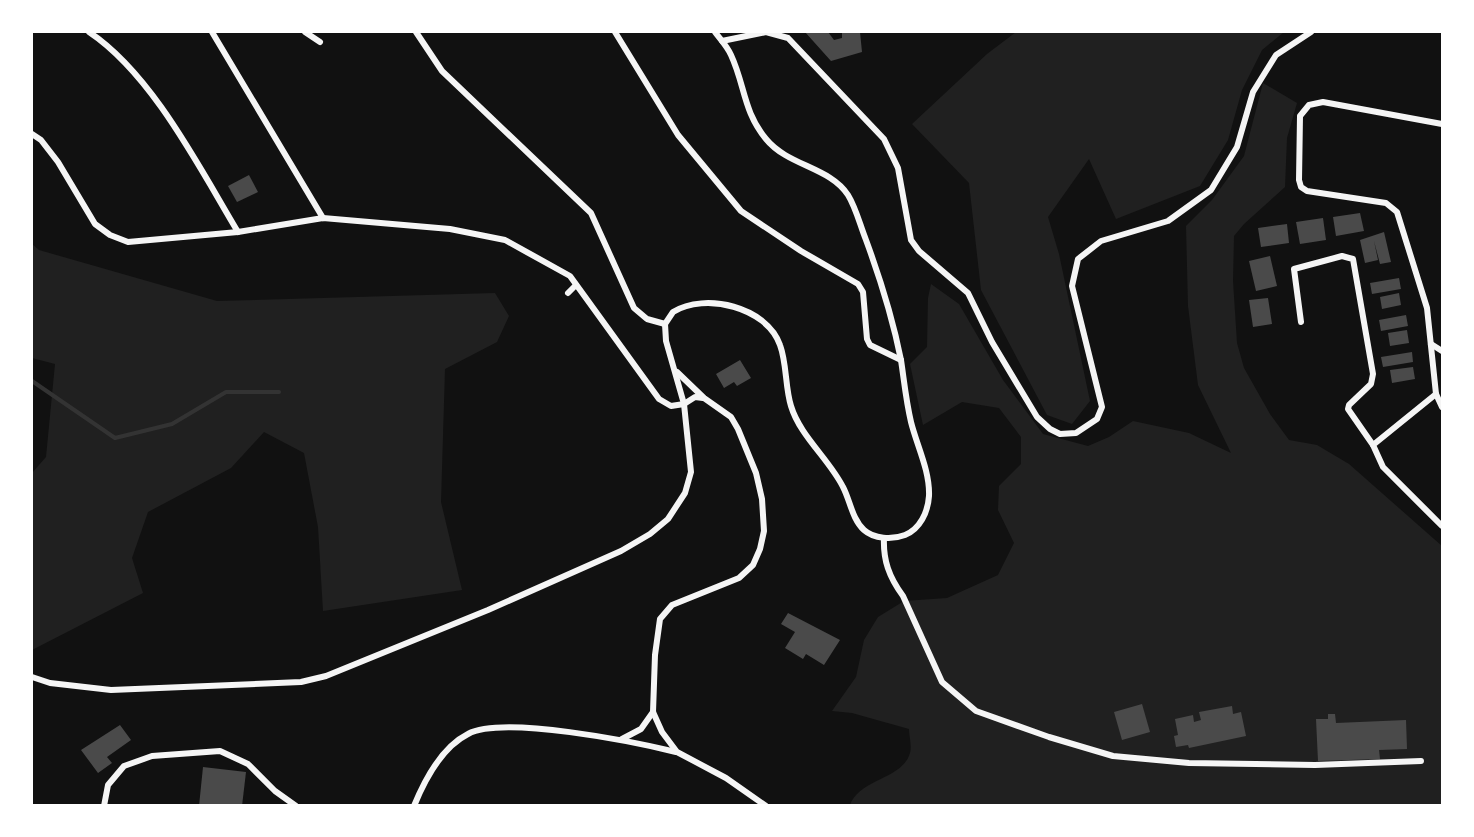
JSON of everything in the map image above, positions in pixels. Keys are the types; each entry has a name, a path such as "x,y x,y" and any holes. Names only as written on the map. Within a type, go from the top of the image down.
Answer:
{"street":[{"path":"89,32 129,68 175,127 238,232"},
{"path":"212,32 323,218"},
{"path":"305,32 320,42"},
{"path":"416,32 442,71 591,213 634,308 647,319 665,324"},
{"path":"615,32 628,57 678,135 741,211 801,251 858,284 863,292 867,339 870,345 901,360"},
{"path":"32,677 50,683 111,690 301,682 326,676 488,610 621,550 650,534 668,519 685,493 691,472 684,404 666,341 665,324 673,312 679,308 704,303 737,309 763,321 773,332 781,346 791,406 799,422 833,468 860,526 875,537 884,538 905,536 913,530 924,516 929,497 926,470 910,420 901,360 872,258 848,195 830,178 796,163 768,141 747,111 736,68 715,32"},
{"path":"722,41 766,32 788,38 884,139 898,168 911,240 918,251 968,293 992,342 1037,417 1050,429 1060,434 1076,433 1088,427 1096,419 1102,407 1072,286 1078,259 1101,241 1168,221 1211,190 1237,147 1253,92 1276,55 1311,32"},
{"path":"1443,124 1323,102 1309,105 1300,116 1299,180 1301,187 1306,191 1386,203 1397,212 1422,286 1436,394 1443,407"},
{"path":"32,134 41,140 58,162 95,224 110,235 128,242 238,232 323,218 450,229 505,240 570,276 659,399 671,406 684,404 695,397 704,398"},
{"path":"1301,322 1294,269 1342,256 1353,259 1373,374 1371,384 1349,405 1348,409 1373,445 1383,467 1443,526"},
{"path":"568,293 576,285"},
{"path":"1431,344 1443,351"},
{"path":"674,368 704,398 731,417 748,449 762,499 764,531 753,565 739,578 672,605 660,619 655,655 653,712 662,732 677,752"},
{"path":"1373,445 1436,394"},
{"path":"884,538 883,556 890,575 942,682 976,711 1049,737 1113,756 1189,763 1421,761"},
{"path":"622,740 641,729 653,712"},
{"path":"414,806 444,753 470,732 518,728 622,740 677,752 726,778 766,806"},
{"path":"104,806 108,785 124,766 152,756 220,751 248,764 275,791 296,806"}],"shaded area":[{"path":"1016,32 1284,32 1262,50 1242,90 1228,140 1200,186 1116,219 1089,159 1048,217 1059,254 1090,401 1072,424 1047,415 981,290 969,183 912,124 987,54"},
{"path":"1263,83 1297,103 1287,138 1285,187 1234,236 1233,281 1237,343 1244,368 1270,414 1289,440 1317,445 1349,464 1442,546 1442,805 850,805 862,790 906,762 911,750 909,729 852,713 832,711 856,677 864,640 878,617 904,601 947,598 998,575 1014,543 998,510 999,486 1021,464 1021,437 999,408 962,402 923,425 910,364 927,347 928,298 931,284 959,304 1003,380 1043,434 1088,446 1109,437 1133,421 1189,433 1231,453 1198,385 1188,306 1186,226 1212,200 1244,156"},
{"path":"32,244 39,250 217,301 495,293 509,316 497,342 445,369 441,502 462,590 323,611 318,527 304,453 264,432 231,468 148,512 132,558 143,593 32,650 32,473 46,457 55,364 32,358"}],"building":[{"path":"805,32 828,32 834,40 842,38 842,32 860,32 862,52 831,61"},
{"path":"249,175 258,192 237,202 228,186"},
{"path":"1360,213 1364,231 1336,236 1333,217"},
{"path":"1323,218 1326,240 1300,244 1296,222"},
{"path":"1287,224 1289,243 1261,247 1258,228"},
{"path":"1384,232 1391,262 1380,264 1374,241 1378,260 1365,263 1360,240"},
{"path":"1270,256 1277,286 1256,291 1249,261"},
{"path":"1399,278 1401,289 1372,294 1370,283"},
{"path":"1399,293 1401,305 1382,309 1380,297"},
{"path":"1268,298 1272,324 1253,327 1249,300"},
{"path":"1406,315 1408,326 1381,331 1379,320"},
{"path":"1407,330 1409,343 1390,346 1388,333"},
{"path":"1412,352 1413,362 1383,367 1381,357"},
{"path":"740,360 751,378 737,386 734,382 724,388 716,374"},
{"path":"1413,367 1415,379 1392,383 1390,370"},
{"path":"788,613 840,640 824,665 806,654 803,659 785,648 795,632 781,624"},
{"path":"1142,704 1150,732 1122,740 1114,712"},
{"path":"1232,706 1233,714 1241,712 1246,736 1189,748 1188,745 1176,747 1174,736 1178,735 1175,719 1193,715 1194,722 1201,720 1199,712"},
{"path":"1328,714 1335,714 1336,723 1406,720 1407,749 1379,750 1380,759 1318,761 1316,719 1328,719"},
{"path":"120,725 131,740 107,757 112,763 98,773 81,750"},
{"path":"203,767 246,772 242,806 199,806"}],"waterway":[{"path":"32,381 115,438 172,424 226,392 279,392"}]}
